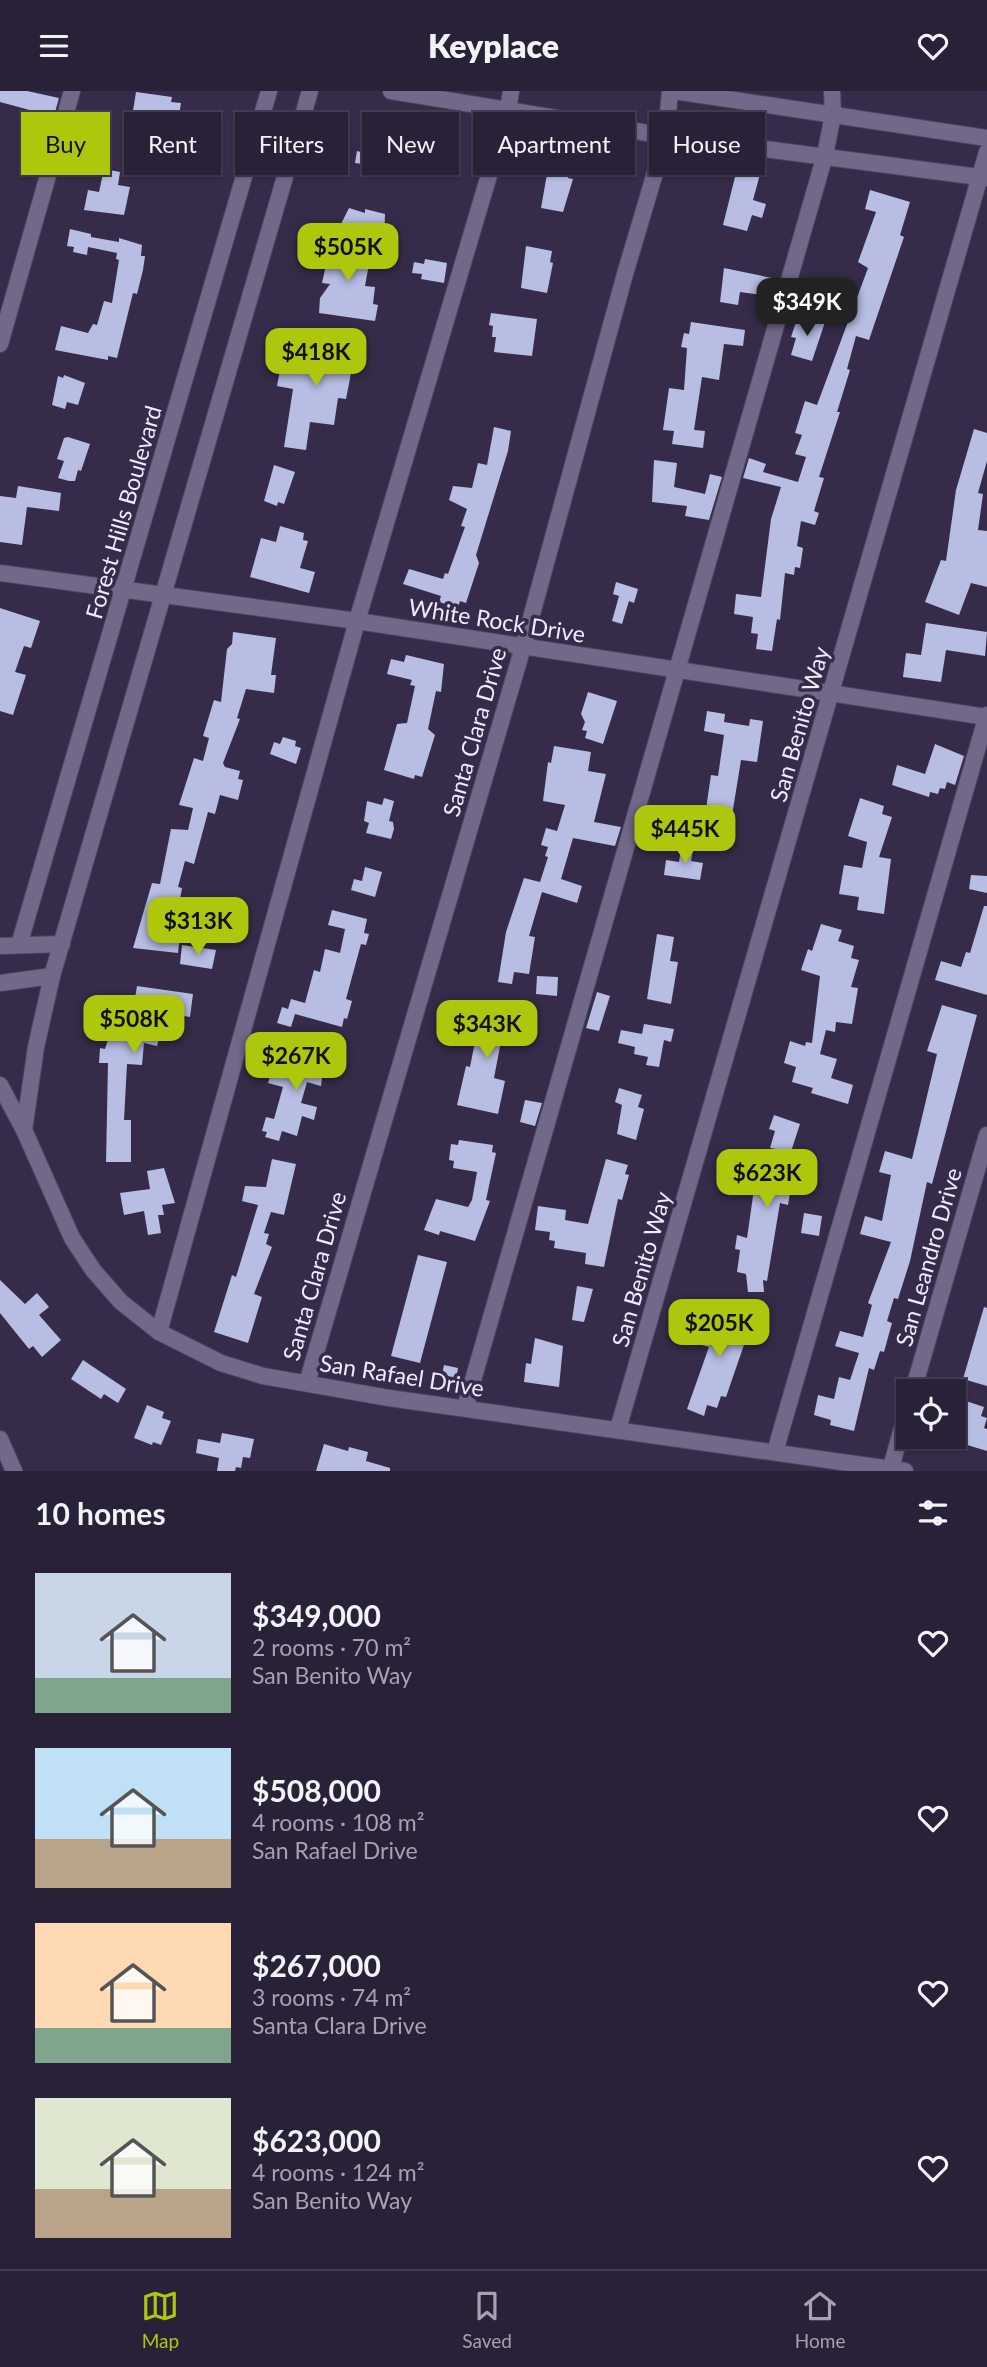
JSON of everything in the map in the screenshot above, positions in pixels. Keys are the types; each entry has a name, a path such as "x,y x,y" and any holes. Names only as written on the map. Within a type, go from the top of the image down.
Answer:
{"street":[{"path":"0,344 72,91"},
{"name":"Forest Hills Boulevard","path":"19,945 269,91"},
{"path":"24,1130 36,1047 52,975 165,596 310,91"},
{"path":"391,91 649,133"},
{"path":"159,1332 357,621 508,111 511,91"},
{"path":"672,91 987,138"},
{"name":"Santa Clara Drive","path":"669,112 672,91"},
{"path":"464,1408 825,155 833,115 832,91"},
{"path":"765,148 983,178"},
{"name":"San Benito Way","path":"618,1429 983,178 987,152"},
{"name":"Santa Clara Drive","path":"307,1383 523,647 654,175"},
{"name":"White Rock Drive","path":"0,573 357,621 987,716"},
{"path":"775,1452 987,716"},
{"path":"0,946 62,944"},
{"path":"0,983 52,975"},
{"name":"San Rafael Drive","path":"0,1085 24,1130 62,1218 93,1270 121,1302 159,1332 221,1363 307,1383 464,1408 895,1470"},
{"name":"San Leandro Drive","path":"916,1379 987,1135"},
{"path":"0,1439 14,1471"},
{"path":"895,1470 899,1449"}],"building":[{"path":"0,91 27,91 59,98 55,112 37,112 0,102"},
{"path":"136,92 172,97 171,102 181,103 180,112 133,111"},
{"path":"362,144 362,164 355,163 357,151 361,152"},
{"path":"110,170 120,172 118,185 130,187 124,215 84,210 88,190 99,192 103,175 110,175"},
{"path":"547,175 568,175 568,178 573,179 563,212 541,208"},
{"path":"736,175 760,175 753,200 766,204 762,218 752,215 747,231 723,225"},
{"path":"870,190 910,202 900,235 904,237 869,340 856,336 847,369 850,370 837,412 840,412 819,477 824,478 814,511 819,513 815,525 801,521 797,546 803,548 800,568 795,567 794,575 785,573 780,620 777,619 772,651 756,649 758,634 751,633 753,617 734,614 736,594 761,597 771,519 781,487 743,478 749,458 766,464 763,472 798,482 806,457 795,454 802,435 795,433 805,401 817,405 868,268 858,262 876,212 865,209"},
{"path":"349,208 365,213 365,209 385,214 384,243 372,242 341,224"},
{"path":"70,229 91,234 91,237 119,242 119,238 142,245 141,256 145,256 143,270 137,294 133,293 117,358 108,356 108,360 55,350 61,326 88,333 93,324 97,325 104,301 112,303 119,260 116,259 117,253 88,247 87,255 73,252 74,247 67,246"},
{"path":"331,242 372,248 365,286 375,287 373,304 378,305 375,321 319,313 320,298 330,284 322,283"},
{"path":"526,246 552,251 550,262 553,263 547,293 521,288"},
{"path":"425,259 447,263 444,283 421,279 422,274 412,273 414,262 424,264"},
{"path":"724,268 772,278 769,296 740,292 738,305 720,302"},
{"path":"491,313 537,319 532,356 494,352 496,337 492,337 493,326 489,325"},
{"path":"808,317 825,322 812,361 791,355 796,338 791,337 797,319 806,322"},
{"path":"691,322 745,330 743,346 724,344 719,380 702,377 694,430 705,431 703,448 672,444 674,431 663,430 669,388 684,390 687,348 681,347 684,333 689,334"},
{"path":"305,338 356,348 346,399 338,398 334,425 310,422 306,450 284,447 293,389 277,386 280,370 298,374"},
{"path":"64,375 85,383 78,405 67,402 65,409 52,405 58,376 63,378"},
{"path":"494,427 511,431 508,451 476,555 479,563 466,603 460,601 458,608 439,602 441,596 403,584 409,569 443,579 445,573 448,574 465,527 461,526 467,509 449,500 453,486 472,488 478,463 487,465"},
{"path":"974,429 987,433 987,461 978,493 983,494 978,530 987,531 987,587 971,583 959,615 925,602 941,560 946,561 956,490"},
{"path":"64,438 90,444 75,481 58,478 64,461 57,459"},
{"path":"654,460 677,463 674,487 705,494 710,474 722,477 709,520 685,516 687,506 652,502"},
{"path":"274,465 295,472 284,504 278,502 277,506 264,501"},
{"path":"18,486 61,493 59,511 27,507 22,545 0,542 0,496 16,498"},
{"path":"280,526 304,533 303,540 308,541 300,568 315,572 309,593 250,577 261,538 276,542"},
{"path":"616,582 638,589 634,603 629,601 622,624 612,621 619,596 613,594"},
{"path":"0,608 40,621 31,648 24,646 15,672 26,675 13,715 0,711"},
{"path":"926,623 987,632 985,656 946,650 941,682 903,677 906,653 921,655"},
{"path":"233,632 276,638 271,675 276,675 274,693 246,689 237,718 240,719 223,763 225,767 240,771 238,779 243,780 238,800 220,795 215,814 208,812 194,864 185,861 178,887 182,888 175,927 181,928 178,953 133,948 152,883 160,884 171,829 188,830 193,808 179,805 194,758 203,761 209,738 203,736 214,700 221,702 227,649 232,644"},
{"path":"406,655 444,664 441,692 436,691 428,729 435,735 422,777 415,775 414,779 384,770 397,724 407,723 415,686 410,685 412,680 387,674 391,659 404,662"},
{"path":"588,692 617,701 603,744 585,738 587,731 582,730 585,722 581,714"},
{"path":"707,711 725,714 724,722 749,726 750,719 763,721 757,762 741,760 730,828 680,820 682,806 706,809 711,775 718,776 724,735 704,731"},
{"path":"283,737 296,741 295,746 301,748 296,764 270,754 274,742 280,744"},
{"path":"935,744 964,756 955,785 947,782 945,789 940,788 938,794 930,792 929,797 892,785 897,765 925,774"},
{"path":"554,746 591,752 588,771 606,774 594,822 621,827 615,846 573,838 561,879 582,886 577,903 542,892 529,936 535,937 529,974 514,972 512,984 498,982 506,932 524,878 540,882 548,857 545,856 548,847 541,845 546,828 557,831 565,805 543,801 548,762 551,763"},
{"path":"384,798 394,801 389,821 393,822 394,829 391,839 366,833 369,823 364,821 367,801 382,805"},
{"path":"860,798 884,806 882,814 892,817 879,857 891,859 884,914 857,910 859,897 839,894 844,865 862,868 867,842 848,836"},
{"path":"682,843 694,845 691,861 703,863 700,880 664,875 666,860 679,862"},
{"path":"365,867 382,872 375,897 351,890 354,879 362,881"},
{"path":"971,875 987,876 987,893 969,889"},
{"path":"984,906 987,906 987,995 935,980 941,961 961,967 966,952 970,953"},
{"path":"332,910 367,919 364,933 369,934 366,945 361,944 346,999 352,1001 347,1019 344,1018 342,1027 295,1014 291,1027 277,1023 282,1007 288,1009 291,999 305,1003 314,970 320,972 325,949 340,953 345,929 328,925"},
{"path":"821,924 842,930 838,941 854,946 851,958 859,960 851,987 858,988 852,1024 836,1022 835,1032 826,1030 820,1054 837,1059 831,1078 853,1085 848,1104 811,1093 813,1088 792,1082 796,1067 784,1063 790,1041 805,1046 806,1042 812,1043 820,976 801,970 808,949 812,951"},
{"path":"657,934 674,937 670,961 678,962 671,1004 647,999"},
{"path":"182,945 216,950 212,969 180,964"},
{"path":"537,976 558,977 557,996 536,994"},
{"path":"137,986 193,994 190,1017 166,1013 157,1046 144,1043 142,1065 127,1064 124,1120 131,1120 131,1162 106,1162 108,1063 99,1063 100,1048 105,1049 121,999 135,998"},
{"path":"597,992 610,996 599,1031 586,1028"},
{"path":"483,1001 494,1003 493,1008 519,1013 513,1043 501,1041 494,1078 505,1081 498,1114 457,1105 466,1066 470,1067"},
{"path":"942,1005 977,1015 932,1184 927,1182 910,1261 898,1299 894,1298 887,1321 892,1323 884,1352 880,1351 874,1370 869,1368 854,1431 830,1425 831,1420 814,1415 818,1395 834,1399 839,1377 850,1380 859,1353 835,1346 840,1331 863,1337 872,1305 868,1303 891,1242 860,1234 865,1216 882,1221 891,1175 879,1172 885,1151 912,1159 937,1054 927,1051"},
{"path":"644,1024 674,1029 671,1042 664,1040 659,1067 646,1065 648,1057 634,1054 635,1047 618,1043 621,1030 642,1034"},
{"path":"301,1042 326,1048 321,1086 307,1082 301,1103 317,1107 314,1120 302,1116 297,1136 282,1131 279,1141 265,1137 267,1132 262,1131 266,1117 274,1119 283,1087 268,1083 272,1069 293,1075"},
{"path":"619,1088 642,1095 638,1107 644,1109 636,1140 617,1134 622,1105 615,1102"},
{"path":"525,1100 542,1103 535,1126 520,1122"},
{"path":"774,1115 800,1124 782,1179 792,1181 788,1205 780,1203 767,1281 763,1280 764,1292 748,1292 746,1274 737,1272 740,1250 735,1249 737,1235 747,1238 754,1189 760,1189 763,1179 766,1179 776,1149 770,1148 775,1131 769,1129"},
{"path":"459,1140 493,1145 492,1152 496,1153 486,1200 490,1201 475,1241 440,1231 439,1235 424,1230 436,1199 468,1207 472,1200 477,1172 453,1168 454,1161 449,1160 451,1144 458,1145"},
{"path":"272,1159 296,1164 284,1215 271,1212 264,1233 269,1234 266,1244 272,1247 254,1294 262,1297 248,1343 214,1332 232,1275 236,1277 258,1205 242,1201 245,1186 266,1187"},
{"path":"606,1159 628,1165 625,1174 629,1175 622,1200 618,1199 604,1267 585,1264 586,1253 554,1248 555,1241 549,1240 550,1232 535,1230 538,1206 566,1210 565,1220 588,1224"},
{"path":"164,1168 175,1203 162,1205 164,1215 158,1215 161,1233 148,1235 144,1211 124,1215 120,1193 150,1189 147,1171"},
{"path":"804,1213 822,1216 819,1236 801,1233"},
{"path":"418,1255 447,1262 420,1363 391,1356"},
{"path":"0,1280 25,1304 37,1293 49,1307 39,1315 61,1340 42,1357 33,1346 29,1349 0,1313"},
{"path":"577,1286 593,1289 584,1322 572,1320"},
{"path":"720,1301 742,1307 736,1325 744,1327 741,1341 745,1342 726,1397 721,1396 717,1408 707,1405 704,1416 687,1409 709,1347 702,1345 708,1326 715,1323"},
{"path":"984,1307 987,1308 987,1386 963,1379"},
{"path":"535,1338 563,1346 559,1387 524,1382 526,1363 531,1364"},
{"path":"83,1360 126,1389 118,1403 104,1394 101,1399 71,1379"},
{"path":"444,1365 458,1368 454,1393 439,1390"},
{"path":"966,1401 984,1407 981,1416 987,1418 984,1428 987,1429 987,1451 966,1445"},
{"path":"147,1405 164,1412 162,1418 171,1421 161,1445 153,1442 152,1445 134,1438"},
{"path":"222,1433 254,1439 250,1458 243,1457 241,1468 236,1467 235,1471 217,1471 219,1458 196,1453 198,1439 220,1443"},
{"path":"324,1444 348,1451 349,1447 368,1452 366,1461 390,1468 390,1471 316,1471"}]}
